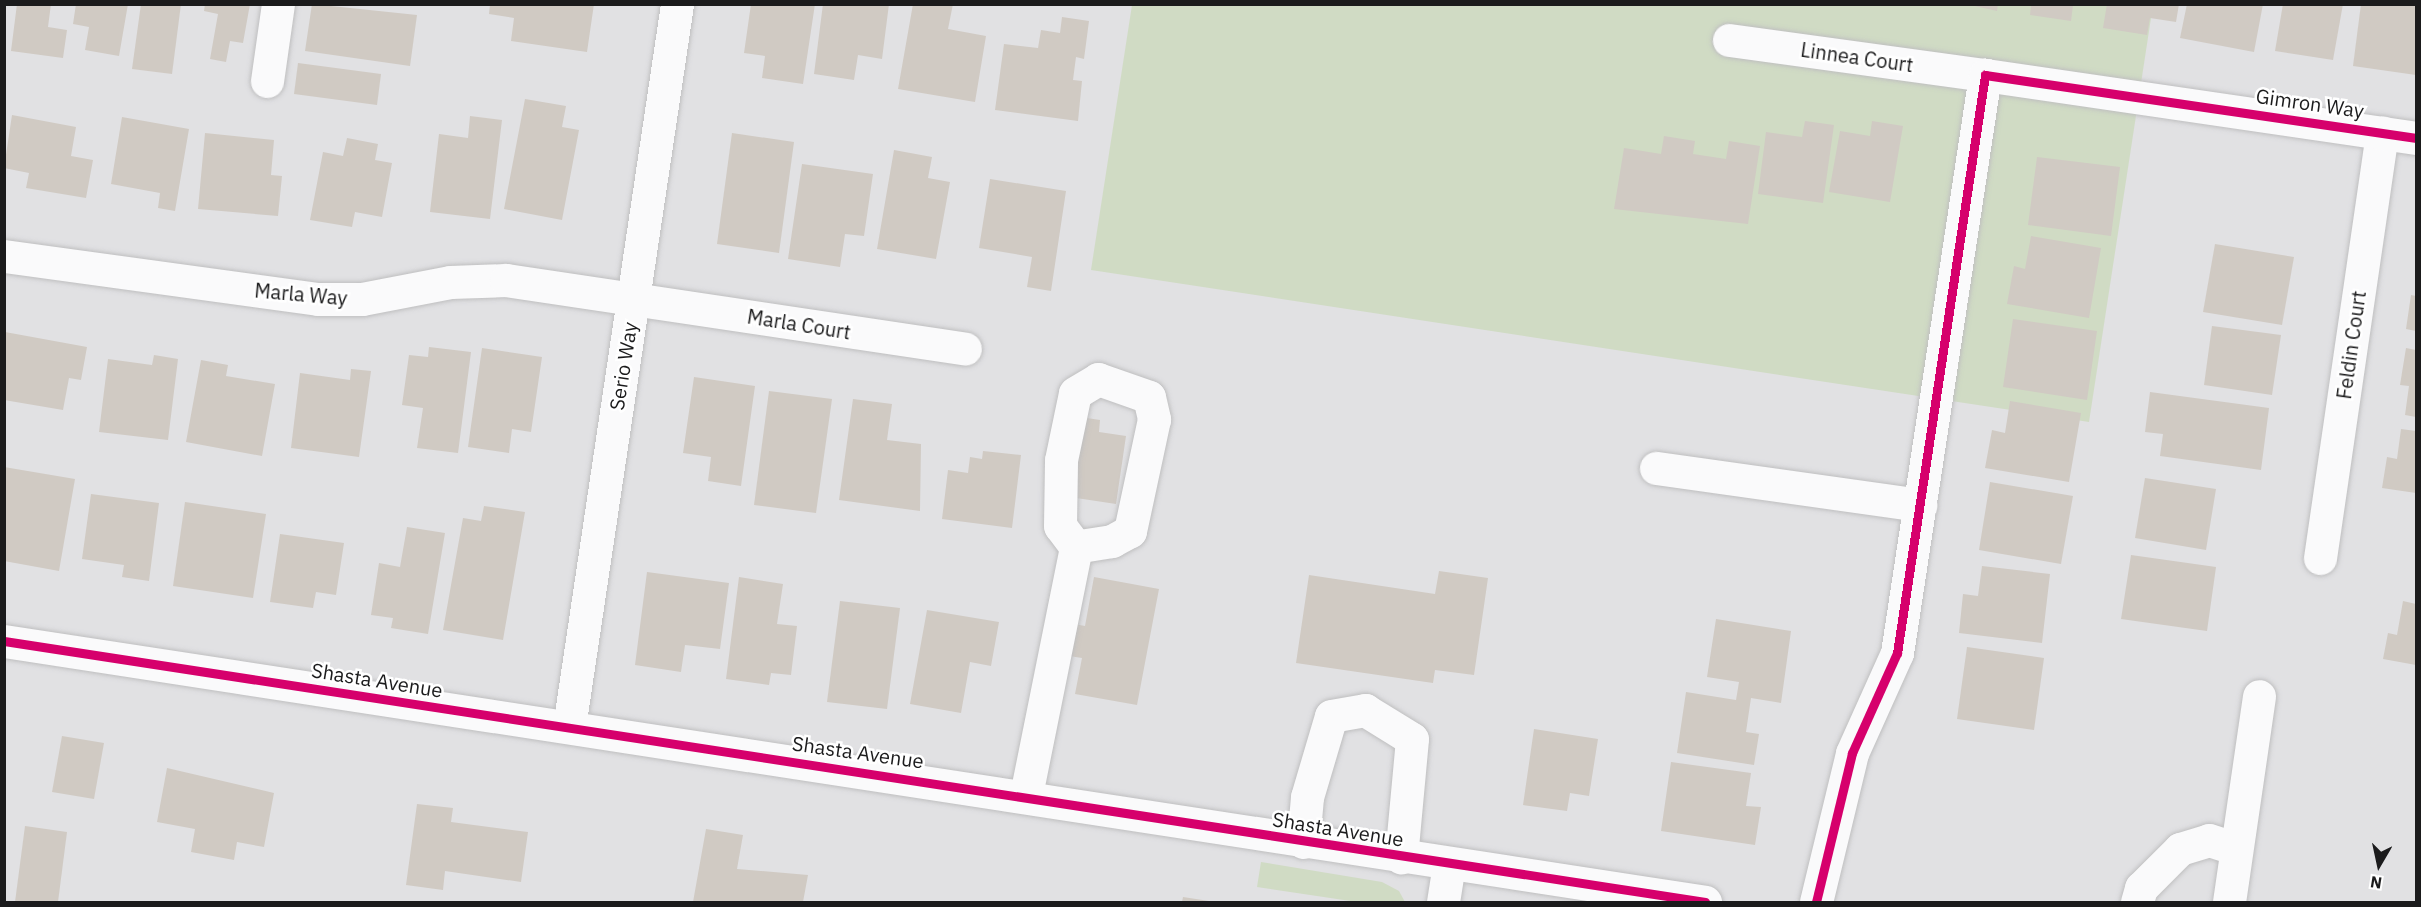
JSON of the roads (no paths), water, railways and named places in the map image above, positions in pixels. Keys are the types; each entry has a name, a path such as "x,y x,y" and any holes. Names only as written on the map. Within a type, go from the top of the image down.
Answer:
{"street":[{"path":"267,81 278,4"},
{"name":"Serio Way","path":"569,727 677,4"},
{"name":"Linnea Court","path":"1729,40 2199,105"},
{"path":"1816,903 1852,753 1897,654 1985,75"},
{"name":"Gimron Way","path":"2199,105 2416,138"},
{"name":"Feldin Court","path":"2320,558 2382,132"},
{"name":"Marla Way","path":"4,256 318,299 362,299 450,282 506,280 634,298"},
{"name":"Marla Court","path":"634,298 965,349"},
{"path":"1026,795 1076,547 1060,526 1061,460 1075,393 1098,379 1149,398 1154,419 1130,531 1112,541 1076,547"},
{"path":"1656,468 1920,505"},
{"name":"Shasta Avenue","path":"4,641 1026,795 1303,842 1705,903"},
{"path":"2229,903 2259,696"},
{"path":"1303,842 1307,797 1331,716 1365,710 1412,739 1401,857"},
{"path":"2137,903 2141,888 2180,849 2209,840 2236,849"},
{"path":"1443,903 1449,864"}]}
